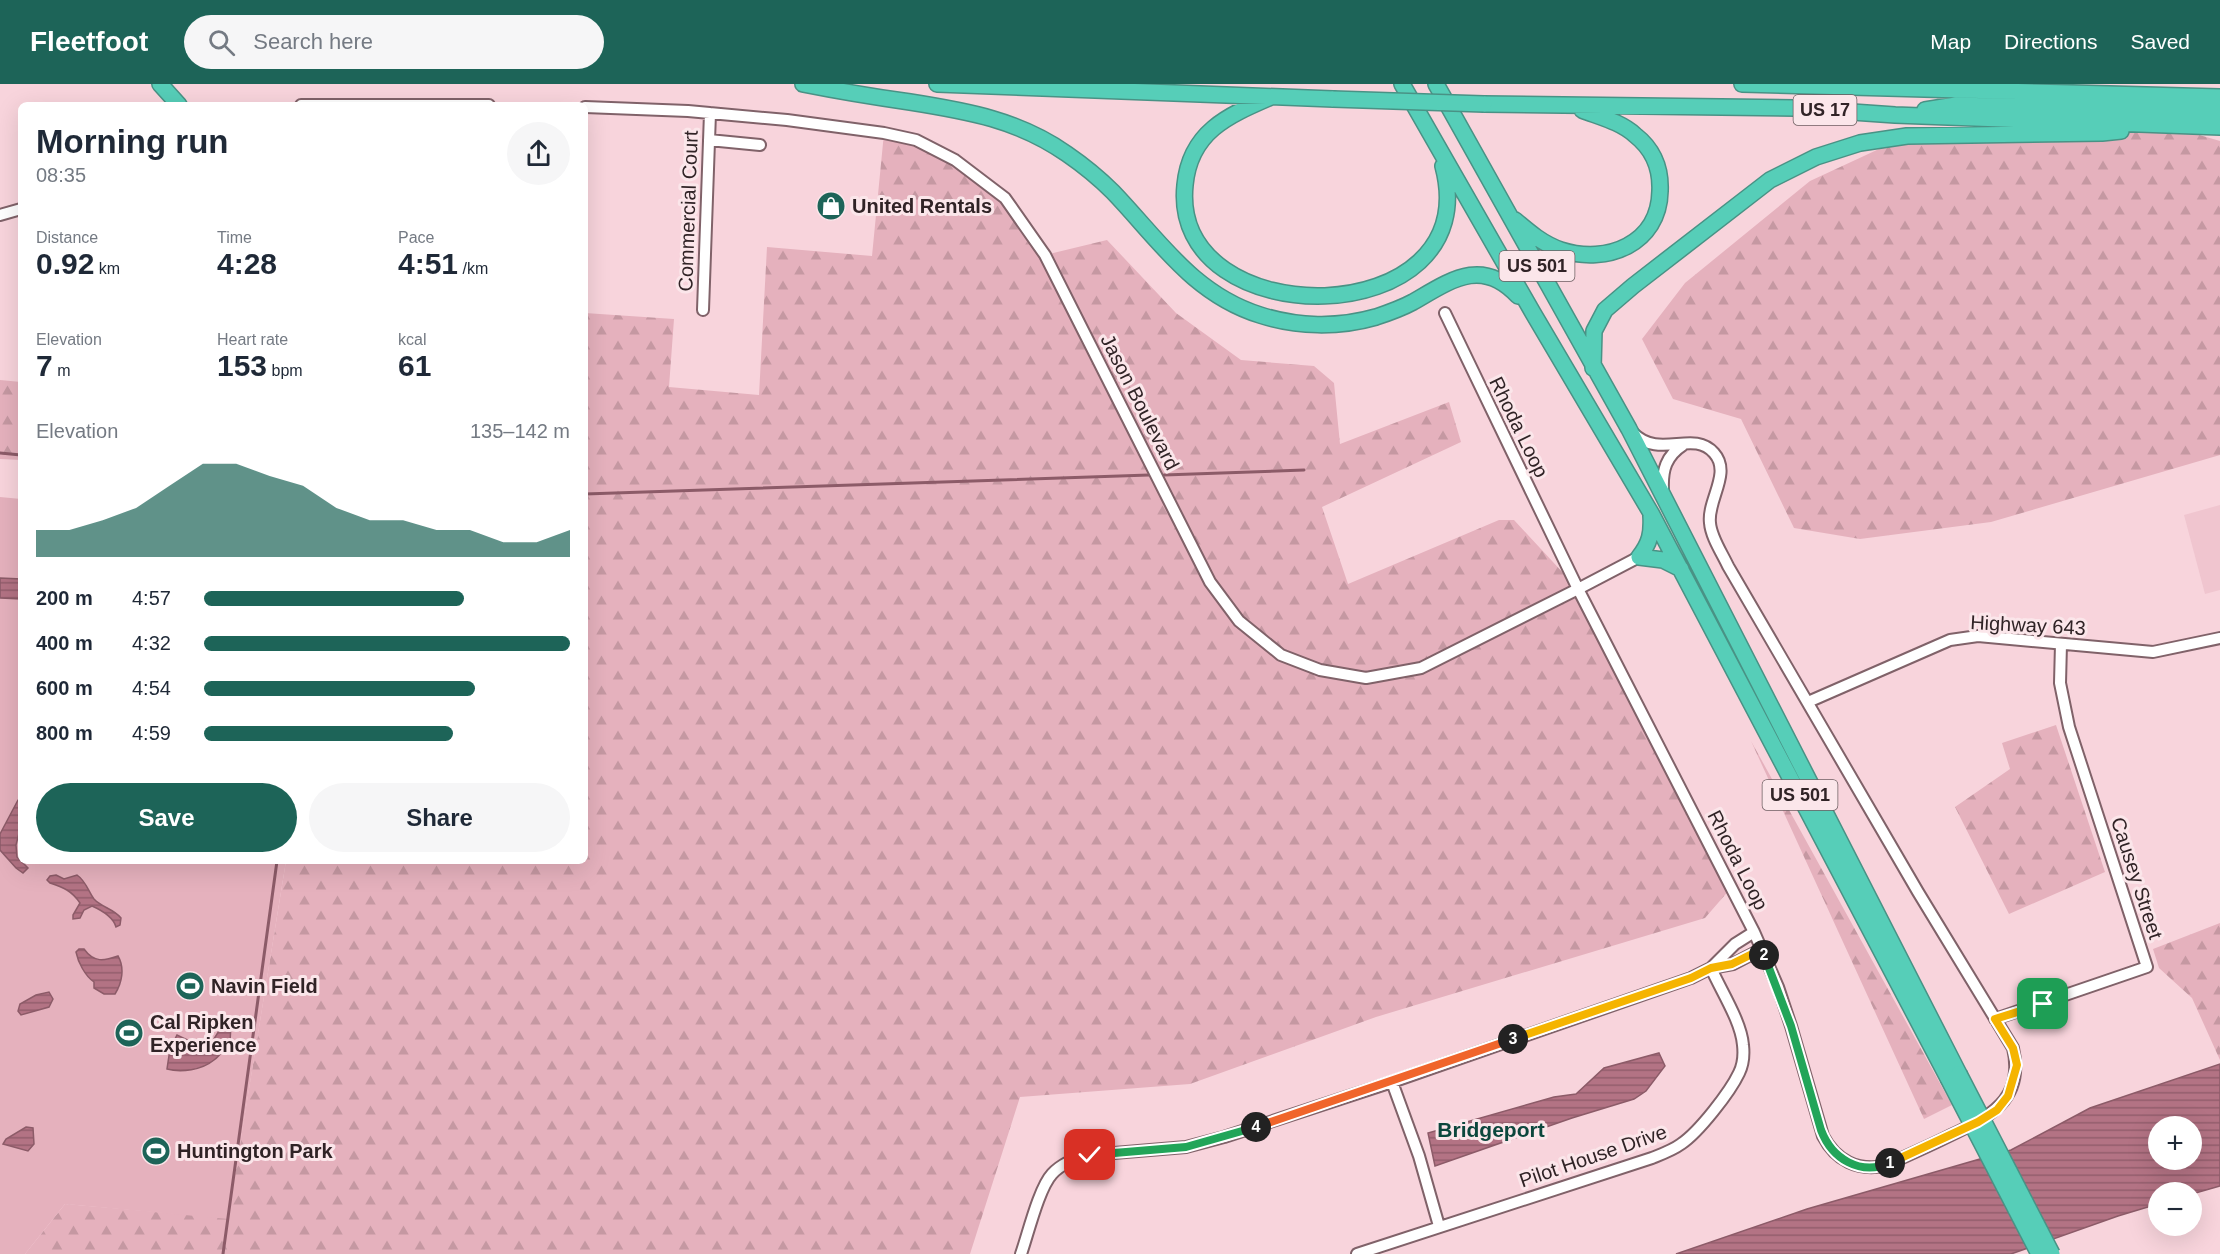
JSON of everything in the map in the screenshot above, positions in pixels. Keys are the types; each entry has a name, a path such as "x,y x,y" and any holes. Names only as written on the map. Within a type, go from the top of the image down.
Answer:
{"highway":[{"path":"160,84 176,102"},
{"path":"802,84 956,108 994,118 1030,132 1066,153 1112,190 1189,275 1235,307 1262,316 1313,325 1356,322 1411,303 1464,276 1487,275 1508,285 1533,313"},
{"name":"US 17","path":"937,84 1484,104 1795,108 1896,115 2220,127"},
{"name":"US 501","path":"1402,84 1439,152 1485,226 1533,313 1651,513 2052,1254"},
{"name":"US 501","path":"1436,84 1629,429 1664,496 1954,1076 2039,1254"},
{"name":"US 17","path":"1742,84 2220,97"},
{"path":"1927,84 1972,90"},
{"path":"1271,97 1237,111 1206,132 1192,153 1185,176 1183,201 1192,235 1217,263 1234,274 1271,290 1294,295 1341,295 1370,290 1394,280 1414,266 1430,249 1440,232 1448,204 1447,180 1439,152"},
{"path":"1896,115 1956,105 2220,112"},
{"path":"1506,212 1543,242 1581,255 1601,255 1621,250 1638,239 1652,224 1660,205 1661,181 1657,163 1649,149 1636,135 1621,125 1574,106"},
{"path":"1593,368 1594,332 1605,310 1770,180 1816,157 1860,143 1907,136 2102,133 2165,125"},
{"path":"1651,513 1652,532 1647,546 1639,557 1663,560 1682,569"}],"street":[{"name":"Jason Boulevard","path":"588,108 710,113 787,120 884,133 916,140 955,160 1005,198 1045,255 1210,582 1239,621 1281,655 1320,670 1366,678 1420,668 1578,590 1639,557"},
{"name":"Commercial Court","path":"703,310 710,113"},
{"path":"709,140 760,145"},
{"path":"0,215 18,210"},
{"name":"Rhoda Loop","path":"1445,314 1578,590 1762,949 1791,1026 1824,1136 1832,1149 1849,1164 1872,1168 1884,1166 1978,1122 1997,1110 2008,1096 2017,1065 2013,1048 1918,892 1728,566 1710,526 1712,499 1721,474 1720,462 1705,446 1684,443"},
{"path":"1629,429 1646,443 1665,446 1684,443"},
{"path":"1664,496 1662,480 1667,459 1684,443"},
{"name":"Highway 643","path":"1808,702 1950,640 1978,636 2153,652 2220,638"},
{"name":"Causey Street","path":"1995,1019 2147,967 2069,727 2060,683 2061,644"},
{"path":"1711,968 1735,944 1754,932"},
{"path":"1022,1254 1047,1181 1061,1166 1076,1158 1186,1147 1224,1137 1392,1082 1691,978 1711,968 1732,964 1762,949"},
{"name":"Pilot House Drive","path":"1357,1254 1652,1158 1680,1145 1695,1133 1730,1088 1740,1072 1743,1059 1740,1030 1711,968"},
{"path":"1392,1082 1419,1156 1439,1226"}],"shaded area":[{"path":"2220,505 2220,590 2205,594 2184,515"},
{"path":"0,578 18,579 18,599 0,598"},
{"path":"18,800 16,845 18,864 24,864 28,868 23,873 0,850 0,834"},
{"path":"56,875 64,879 77,875 80,877 94,899 121,918 120,925 116,927 109,917 92,906 84,910 80,918 73,919 80,903 70,892 47,880 50,876"},
{"path":"84,949 92,957 100,960 118,956 122,975 115,994 104,994 94,988 94,982 85,973 78,960 76,952"},
{"path":"49,992 53,999 49,1007 21,1015 18,1011 20,1004 36,995"},
{"path":"224,1023 231,1025 230,1042 216,1058 204,1066 191,1070 167,1069 170,1049 177,1035 202,1047 210,1045"},
{"path":"1659,1053 1665,1066 1646,1091 1634,1099 1435,1166 1428,1133 1554,1097 1576,1094 1604,1068"},
{"path":"2220,1064 2220,1186 2202,1191 2202,1182 2148,1182 2148,1207 2011,1254 1676,1254 1807,1209 2011,1150 2090,1108"},
{"path":"26,1127 33,1128 34,1144 28,1151 3,1144 6,1139"}],"green space":[{"path":"2165,125 2220,141 2220,455 1991,522 1860,539 1794,528 1741,419 1673,399 1642,339 1685,283 1810,181 1907,136"},
{"path":"884,133 916,140 1005,198 1045,255 1107,240 1176,313 1241,360 1314,366 1334,383 1340,444 1449,402 1461,442 1322,507 1348,584 1499,520 1514,520 1578,589 1731,888 1705,918 1376,1017 1190,1084 1020,1097 970,1254 25,1254 65,1204 228,1218 286,864 588,864 588,313 674,319 669,387 759,395 767,247 872,256"},
{"path":"0,380 18,382 18,460 0,459"},
{"name":"Cal Ripken Experience","path":"0,497 18,499 18,864 286,864 228,1219 65,1204 25,1254 0,1254"},
{"path":"2056,725 2105,872 2009,914 1955,807 2010,769 2002,743"},
{"path":"1751,741 1952,1105 1924,1119"},
{"path":"2220,923 2220,1060 2192,998 2159,968 2153,949"}],"waterway":[{"path":"0,453 18,455"},
{"path":"1164,475 1304,470"},
{"path":"588,494 1149,475"},
{"path":"223,1254 277,864"}],"place":[{"name":"United Rentals","path":"831,206"},
{"name":"Navin Field","path":"190,986"},
{"name":"Cal Ripken Experience","path":"129,1033"},
{"name":"Huntington Park","path":"156,1151"}],"district":[{"name":"Bridgeport","path":"1491,1130"}],"route":[{"path":"1090,1155 1186,1147 1224,1137 1392,1082 1691,978 1711,968 1732,964 1762,949 1778,987 1799,1050 1827,1144 1849,1164 1872,1168 1884,1166 1913,1153 1978,1122 1997,1110 2008,1096 2017,1065 2013,1048 1995,1019 2043,1004"}]}
